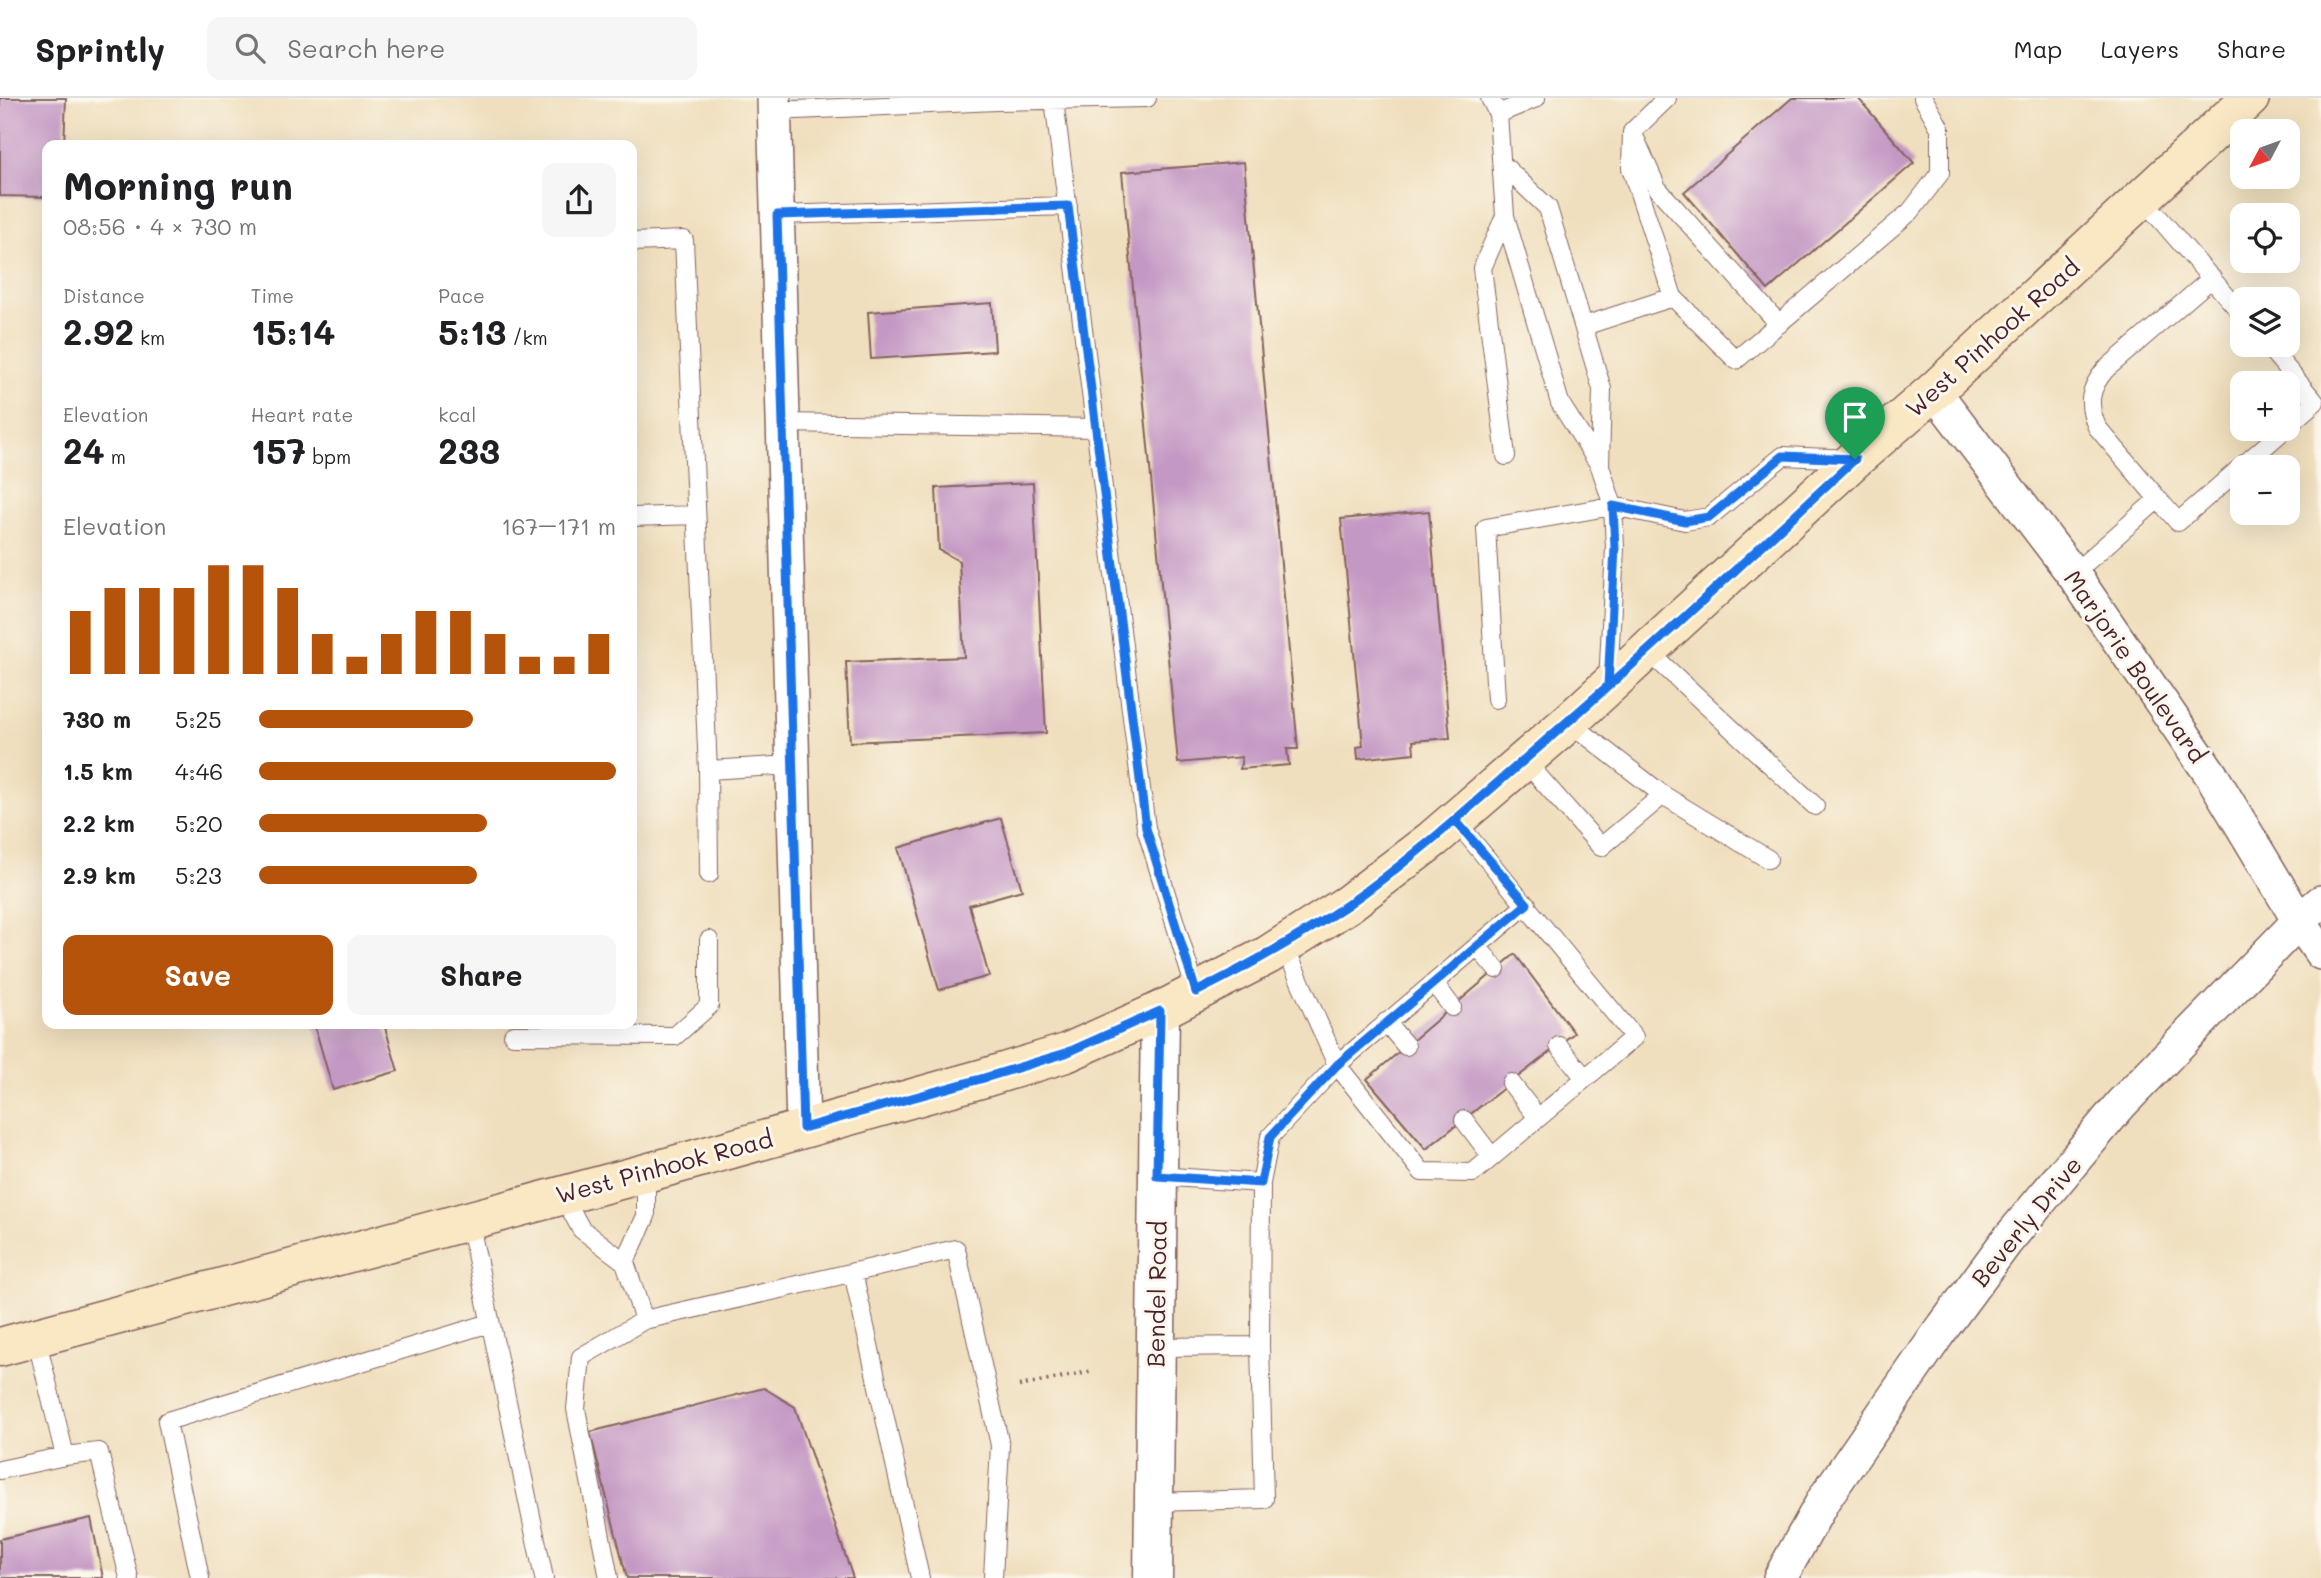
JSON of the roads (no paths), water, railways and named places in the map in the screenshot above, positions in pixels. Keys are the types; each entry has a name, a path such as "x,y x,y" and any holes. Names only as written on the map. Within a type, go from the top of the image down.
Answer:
{"main road":[{"name":"West Pinhook Road","path":"0,1347 918,1097 1066,1053 1160,1011 1284,945 1348,904 1455,820 1569,722 1855,459 1934,391 2249,98"}],"street":[{"path":"774,105 803,1128"},
{"name":"Marjorie Boulevard","path":"1934,391 2073,574 2212,776 2310,912 2321,953"},
{"name":"Beverly Drive","path":"1780,1578 1824,1499 1938,1334 2006,1242 2121,1104 2310,912"},
{"name":"Bendel Road","path":"1153,1578 1160,1011"}],"lane":[{"path":"774,105 1147,98"},
{"path":"1536,98 1494,106 1502,164 1505,216 1560,403 1600,466 1613,506 1615,548 1608,686"},
{"path":"1667,98 1632,132 1631,168 1673,297 1736,360 1910,211 1940,173 1940,128 1923,98"},
{"path":"1054,100 1146,828 1196,992"},
{"path":"1632,132 1657,188 1779,324"},
{"path":"1502,164 1548,208 1602,389 1600,466"},
{"path":"2142,198 2230,300"},
{"path":"777,215 1068,206"},
{"path":"1505,216 1482,268 1506,456"},
{"path":"637,242 684,240 708,770 709,874"},
{"path":"2212,278 2105,370 2094,383 2090,400 2091,414 2098,427 2178,522 2271,441"},
{"path":"1584,326 1673,297"},
{"path":"2277,357 2289,371"},
{"path":"2300,384 2315,402 2300,415"},
{"path":"782,423 1096,428"},
{"path":"1496,699 1486,528 1613,506 1685,521 1709,517 1783,456 1855,459"},
{"path":"2073,574 2158,499"},
{"path":"637,517 696,515"},
{"path":"1648,651 1815,806"},
{"path":"1569,722 1663,795 1768,859"},
{"path":"1524,760 1601,846 1663,795"},
{"path":"708,770 793,765"},
{"path":"1284,945 1337,1065 1422,1172 1473,1173 1634,1037 1455,820"},
{"path":"1153,1502 1264,1499 1260,1346 1261,1183 1270,1137 1337,1065 1527,904"},
{"path":"513,1035 675,1037 709,1006 709,940"},
{"path":"1477,946 1496,969"},
{"path":"1434,983 1452,1007"},
{"path":"1386,1022 1405,1046"},
{"path":"1559,1046 1585,1078"},
{"path":"1511,1083 1538,1118"},
{"path":"1464,1120 1492,1157"},
{"path":"625,1262 646,1216 646,1172"},
{"path":"1157,1176 1261,1183"},
{"path":"562,1195 581,1229 625,1262 644,1320"},
{"path":"469,1220 544,1578"},
{"path":"609,1578 576,1409 581,1357 644,1320 956,1249 1000,1445 993,1578"},
{"path":"853,1272 920,1578"},
{"path":"200,1578 167,1421 490,1323"},
{"path":"36,1337 65,1456"},
{"path":"1156,1347 1260,1346"},
{"path":"0,1470 65,1456 99,1452 129,1578"}]}
